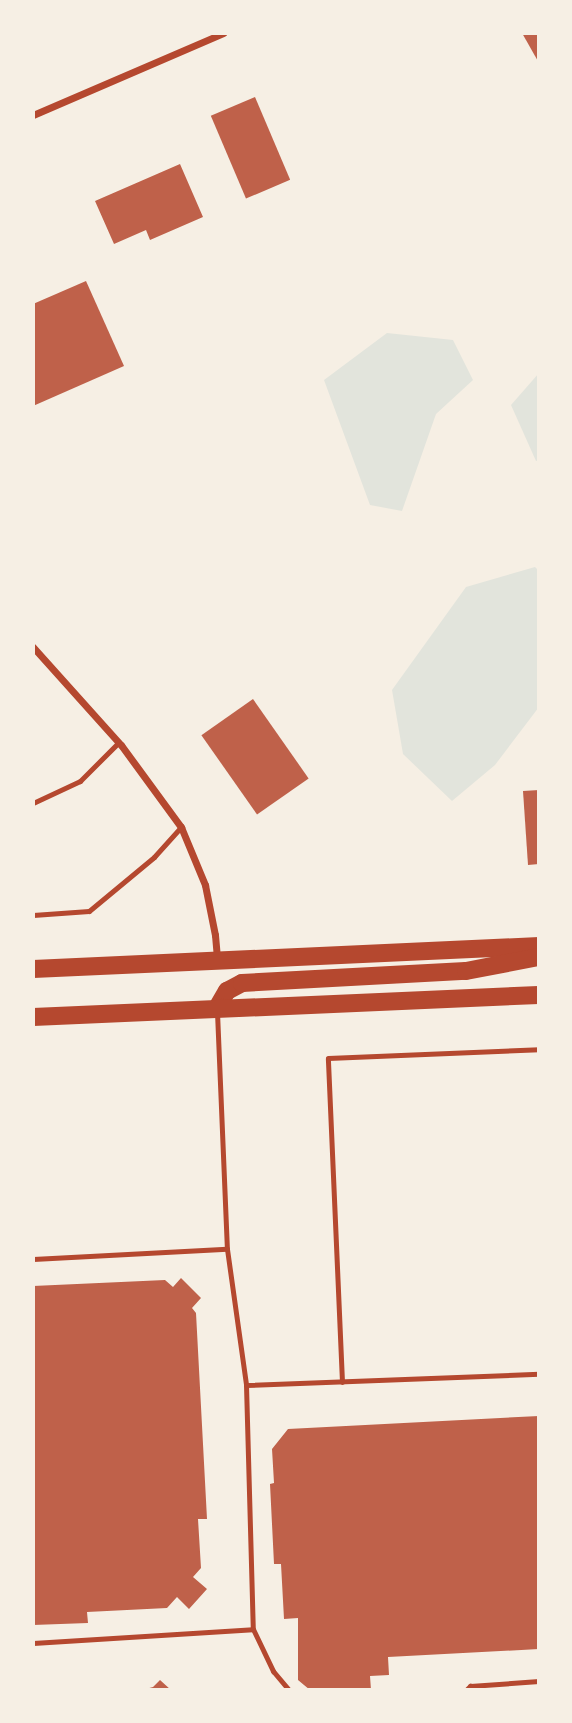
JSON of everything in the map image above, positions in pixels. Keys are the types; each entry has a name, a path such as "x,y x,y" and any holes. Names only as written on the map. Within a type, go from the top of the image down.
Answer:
{"main road":[{"path":"33,969 539,946"},
{"path":"217,1008 228,991 242,983 466,971 539,957"},
{"path":"33,1017 539,995"}],"street":[{"path":"33,115 223,33"},
{"path":"33,647 119,742 181,827 205,885 215,935 217,962"}],"lane":[{"path":"33,803 80,781 119,742"},
{"path":"33,915 89,911 154,857 181,827"},
{"path":"217,1008 227,1249 247,1385 253,1629 273,1671 289,1690"},
{"path":"342,1382 328,1058 539,1049"},
{"path":"33,1259 227,1249"},
{"path":"247,1385 539,1374"},
{"path":"33,1643 253,1629"},
{"path":"467,1690 470,1686 539,1681"}],"shaded area":[{"path":"387,333 453,340 473,380 436,414 402,511 370,505 324,380"},
{"path":"539,373 539,460 536,461 511,405"},
{"path":"535,567 539,571 539,707 495,765 452,801 403,754 392,690 466,587"}],"building":[{"path":"522,33 539,33 539,63"},
{"path":"255,97 290,180 246,199 211,116"},
{"path":"180,164 203,217 150,240 146,230 114,244 95,201"},
{"path":"86,281 124,366 33,406 33,304"},
{"path":"253,699 309,778 257,815 201,735"},
{"path":"539,790 539,864 528,865 523,791"},
{"path":"181,1278 201,1298 192,1308 196,1313 207,1519 198,1519 201,1568 193,1577 207,1589 189,1609 177,1597 167,1608 87,1612 88,1623 33,1625 33,1286 165,1280 173,1287"},
{"path":"539,1416 539,1649 388,1657 389,1675 370,1676 371,1690 310,1690 298,1680 298,1618 284,1619 281,1564 274,1564 270,1484 274,1483 272,1449 288,1429"},
{"path":"160,1680 171,1690 142,1690 153,1687"}]}
